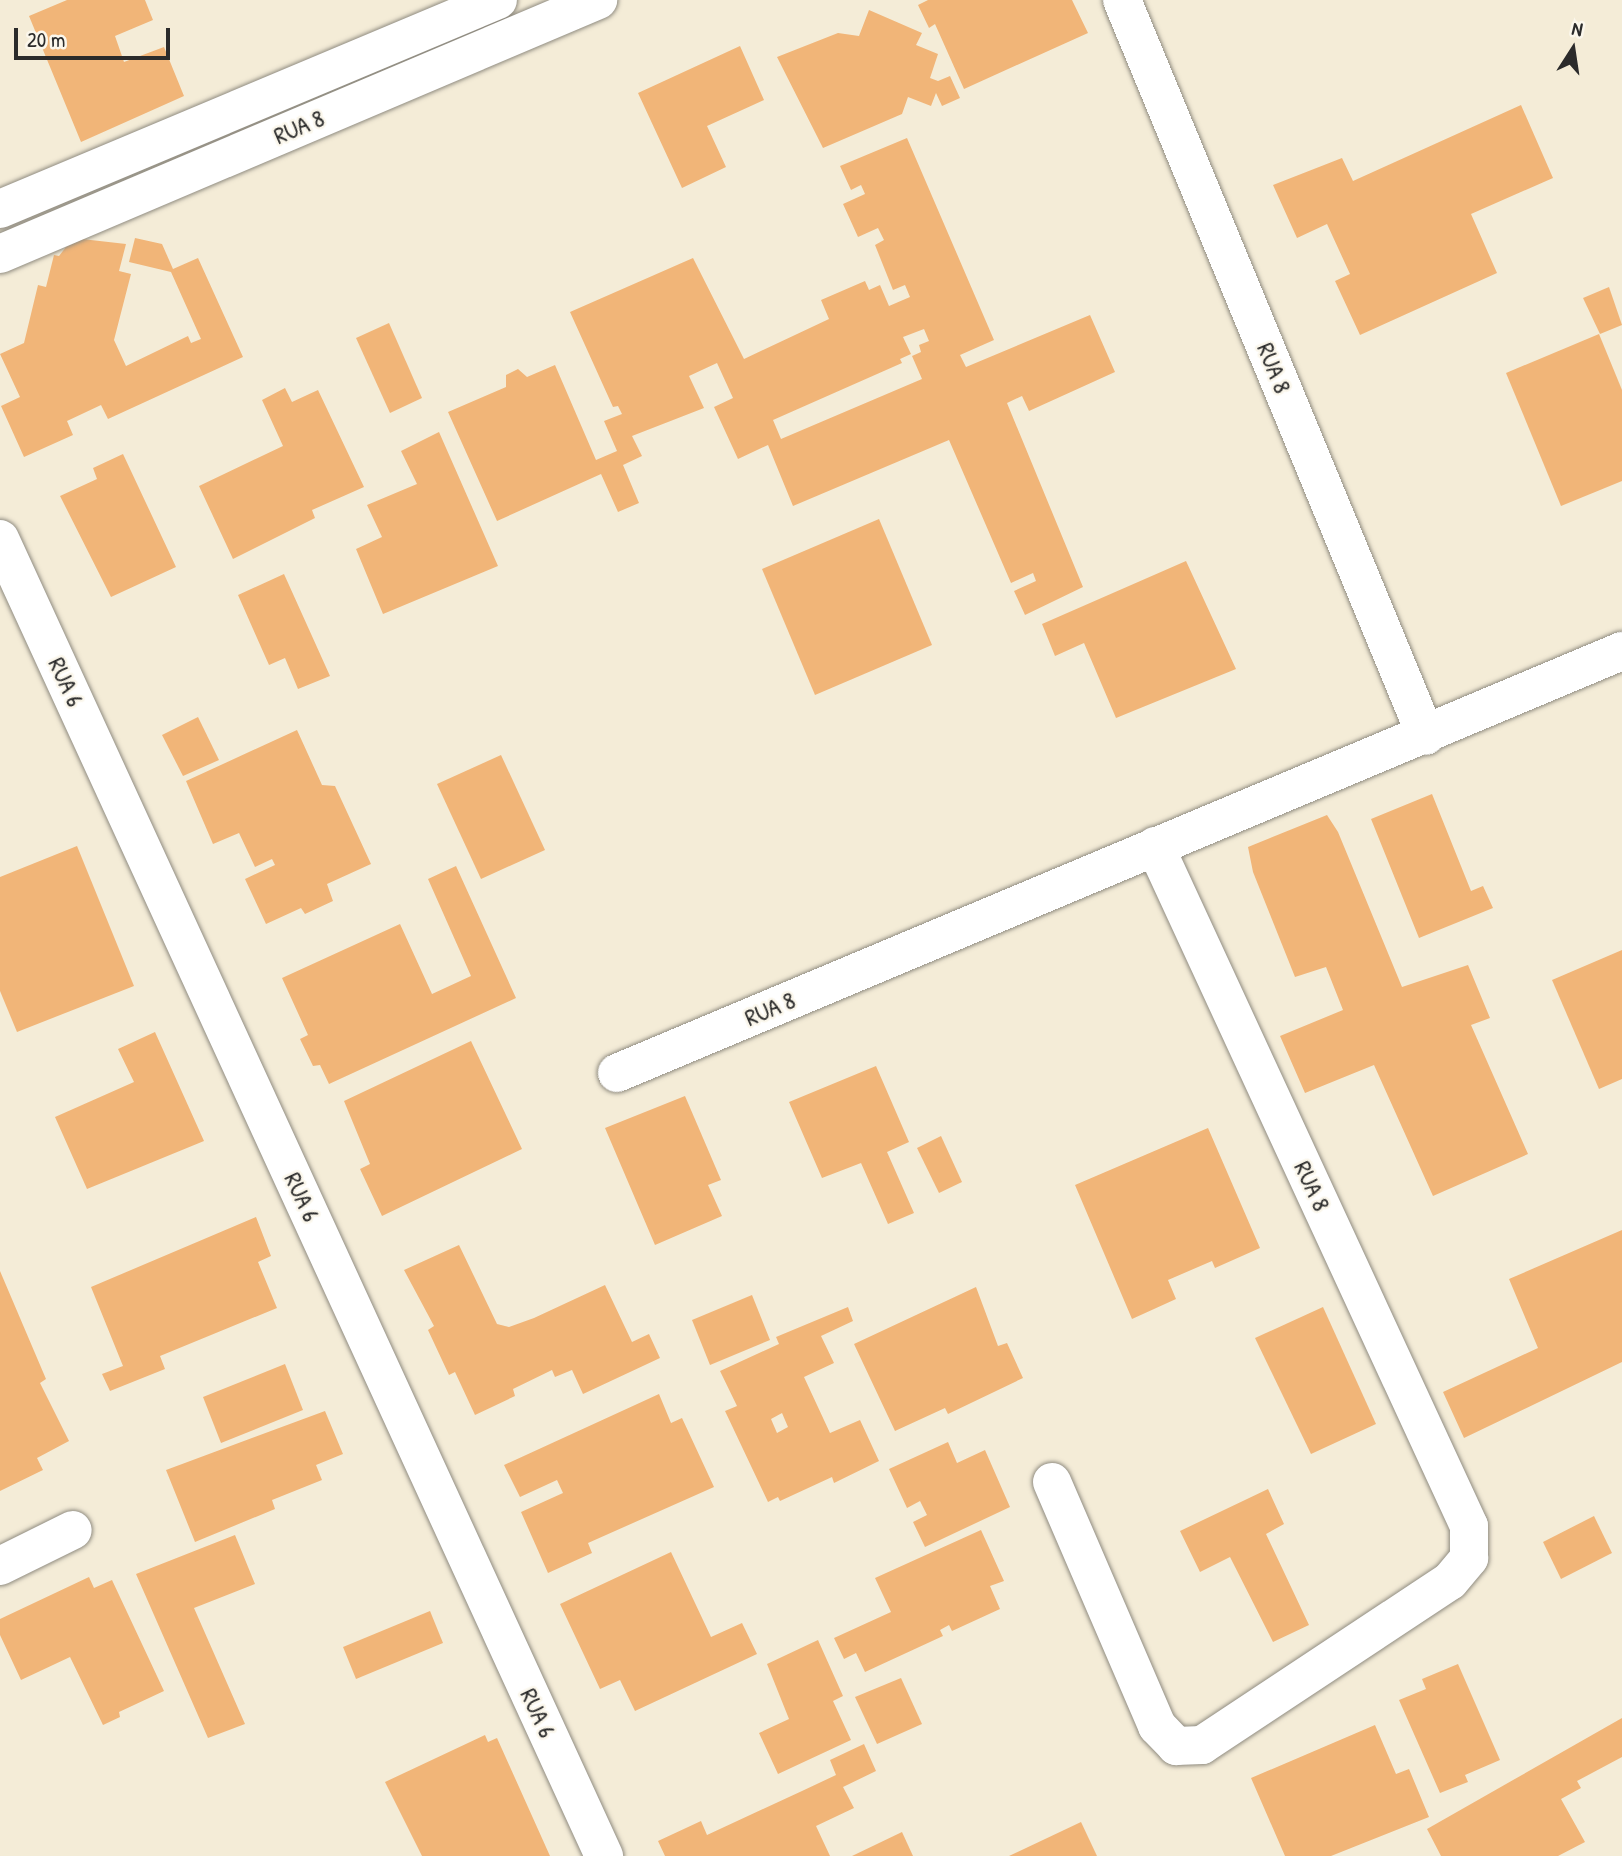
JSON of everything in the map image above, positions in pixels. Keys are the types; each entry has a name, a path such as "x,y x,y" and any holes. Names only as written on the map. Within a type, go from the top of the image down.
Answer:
{"street":[{"name":"RUA 8","path":"0,209 498,0"},
{"name":"RUA 8","path":"0,254 598,0"},
{"name":"RUA 8","path":"1122,0 1426,736"},
{"name":"RUA 6","path":"0,539 604,1856"},
{"name":"RUA 8","path":"617,1073 1155,846 1426,736 1622,651"},
{"name":"RUA 8","path":"1052,1482 1157,1726 1176,1746 1202,1745 1450,1581 1469,1558 1469,1526 1155,846"},
{"path":"0,1566 73,1530"}],"building":[{"path":"67,0 145,0 153,20 115,36 124,62 164,47 184,96 81,142 29,16"},
{"path":"928,0 1072,0 1088,33 964,89 935,24 929,28 918,5"},
{"path":"869,10 922,33 916,45 938,54 930,78 938,81 950,76 960,98 942,106 936,93 931,106 908,97 902,114 823,148 777,57 838,33 859,36"},
{"path":"740,46 764,100 707,126 726,167 682,188 638,93"},
{"path":"1521,105 1553,178 1471,214 1497,273 1360,335 1335,281 1350,274 1327,224 1297,238 1273,185 1342,158 1353,181"},
{"path":"907,138 994,340 960,355 966,367 1090,315 1115,372 1029,411 1022,396 1007,403 1083,587 1025,615 1014,591 1036,581 1033,573 1011,583 949,440 793,506 768,445 738,459 714,407 733,398 717,363 689,376 704,408 632,436 642,456 623,465 639,503 618,512 601,474 497,521 448,412 506,387 506,375 518,369 527,377 555,365 596,460 617,451 604,421 622,414 618,406 613,407 570,312 693,258 744,359 829,319 821,300 865,281 869,290 880,285 889,306 910,297 905,285 893,290 875,245 884,240 878,228 858,237 843,204 865,194 861,185 851,190 840,166","holes":["924,329 929,341 919,345 921,352 912,356 922,379 781,439 773,420 902,363 900,359 911,354 903,337"]},
{"path":"135,238 162,244 173,269 198,258 243,357 108,419 101,405 67,421 73,435 24,457 1,406 20,397 0,354 24,343 38,285 46,287 54,255 59,256 66,247 82,239 126,244 119,271 131,274 114,340 126,366 188,336 191,343 201,339 171,272 129,262"},
{"path":"1609,287 1622,325 1600,334 1583,298"},
{"path":"389,323 422,398 390,413 356,338"},
{"path":"1599,334 1622,390 1622,481 1561,506 1506,373"},
{"path":"285,388 292,402 318,390 364,487 312,510 315,518 233,559 199,486 283,446 262,400"},
{"path":"439,432 498,566 383,614 356,549 382,537 367,505 417,484 401,451"},
{"path":"123,454 176,567 111,597 60,496 97,479 93,468"},
{"path":"879,519 932,645 815,695 762,569"},
{"path":"1186,561 1236,669 1116,718 1084,643 1055,656 1042,624"},
{"path":"284,574 330,676 298,689 285,658 269,665 238,595"},
{"path":"198,717 219,760 183,776 162,735"},
{"path":"297,730 322,785 335,786 371,864 327,884 333,901 305,914 301,908 266,924 245,879 275,865 272,859 255,867 239,833 213,844 186,781"},
{"path":"501,755 545,850 481,879 437,784"},
{"path":"1432,794 1471,891 1483,886 1493,908 1419,938 1371,819"},
{"path":"1327,815 1338,832 1402,987 1468,965 1490,1018 1471,1025 1528,1154 1433,1196 1374,1065 1305,1093 1280,1036 1343,1010 1326,967 1295,977 1253,872 1248,847"},
{"path":"77,846 134,986 17,1032 0,991 0,877"},
{"path":"456,866 516,998 329,1084 320,1065 313,1066 300,1039 308,1035 282,978 400,924 432,994 471,976 428,879"},
{"path":"1622,950 1622,1079 1599,1089 1552,980"},
{"path":"155,1032 204,1141 87,1189 55,1117 134,1082 118,1049"},
{"path":"471,1041 522,1149 382,1216 360,1169 370,1164 344,1101"},
{"path":"876,1066 909,1142 887,1152 914,1213 888,1224 861,1163 822,1178 789,1102"},
{"path":"685,1096 721,1180 708,1185 722,1216 655,1245 605,1128"},
{"path":"1208,1128 1260,1248 1215,1268 1212,1261 1168,1280 1176,1299 1132,1319 1075,1185"},
{"path":"941,1136 962,1182 939,1193 917,1148"},
{"path":"256,1217 271,1256 258,1262 277,1308 160,1356 165,1369 110,1391 102,1374 123,1366 91,1287"},
{"path":"1622,1230 1622,1362 1464,1438 1443,1392 1538,1348 1509,1279"},
{"path":"459,1245 497,1324 509,1327 534,1318 605,1285 632,1342 649,1334 660,1358 583,1394 572,1370 555,1377 552,1370 513,1389 515,1396 475,1415 455,1372 449,1375 428,1330 434,1326 404,1270"},
{"path":"0,1271 46,1379 40,1383 69,1441 37,1458 43,1470 0,1491"},
{"path":"976,1287 998,1346 1007,1343 1023,1378 948,1414 945,1408 895,1431 854,1344"},
{"path":"752,1295 770,1340 710,1365 692,1320"},
{"path":"848,1307 853,1321 821,1336 834,1363 804,1377 830,1433 860,1420 879,1461 834,1483 832,1477 780,1501 778,1497 768,1502 725,1411 737,1406 720,1371 779,1344 776,1337","holes":["782,1413 788,1427 777,1433 771,1419"]},
{"path":"1323,1307 1376,1424 1311,1454 1255,1338"},
{"path":"285,1364 303,1410 221,1443 203,1397"},
{"path":"659,1394 671,1423 682,1418 714,1487 588,1543 592,1553 548,1573 521,1512 563,1493 557,1480 520,1497 504,1465"},
{"path":"325,1411 343,1454 316,1465 322,1480 272,1500 275,1509 195,1542 166,1470"},
{"path":"948,1442 957,1463 985,1450 1010,1507 925,1547 913,1522 927,1515 920,1501 907,1508 889,1469"},
{"path":"1268,1489 1284,1524 1266,1534 1309,1625 1273,1642 1230,1557 1200,1572 1180,1531"},
{"path":"1594,1516 1612,1553 1561,1579 1543,1542"},
{"path":"981,1530 1004,1581 990,1586 1000,1609 952,1631 949,1625 940,1630 943,1636 865,1672 856,1653 844,1659 834,1638 891,1612 875,1578"},
{"path":"235,1535 255,1584 194,1608 245,1724 208,1738 136,1574"},
{"path":"671,1552 711,1637 742,1623 757,1654 635,1711 620,1680 600,1689 560,1604"},
{"path":"89,1577 94,1588 112,1580 164,1691 119,1712 120,1717 103,1725 70,1657 21,1680 0,1635 0,1619"},
{"path":"430,1611 443,1643 356,1679 343,1647"},
{"path":"818,1640 843,1696 833,1701 851,1740 778,1774 759,1733 789,1719 767,1664"},
{"path":"1458,1664 1500,1760 1465,1775 1468,1782 1440,1793 1399,1700 1426,1689 1422,1679"},
{"path":"901,1678 922,1724 877,1744 855,1697"},
{"path":"1622,1718 1622,1757 1577,1781 1581,1788 1561,1799 1585,1842 1558,1856 1441,1856 1427,1829"},
{"path":"1375,1725 1396,1774 1409,1769 1429,1817 1331,1856 1285,1856 1251,1778"},
{"path":"485,1735 488,1742 497,1738 550,1856 422,1856 385,1782"},
{"path":"864,1744 876,1771 843,1787 854,1808 816,1826 830,1856 665,1856 658,1841 701,1821 707,1835 836,1775 830,1760"},
{"path":"1081,1822 1097,1856 1009,1856"},
{"path":"902,1832 913,1856 852,1856"}]}
